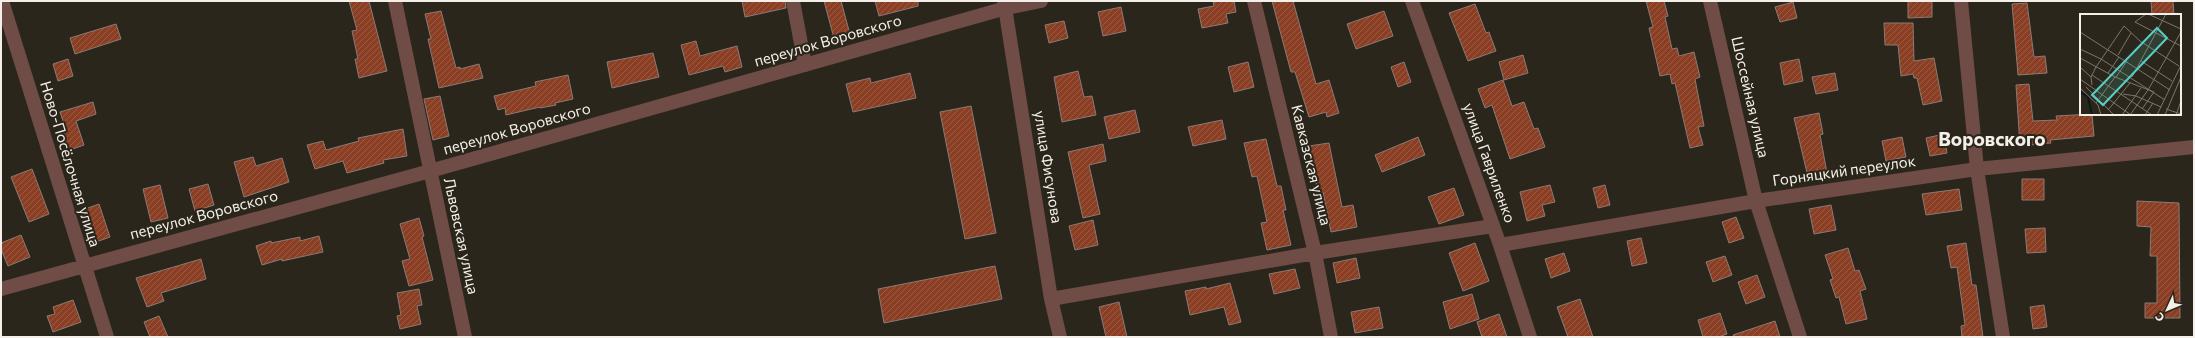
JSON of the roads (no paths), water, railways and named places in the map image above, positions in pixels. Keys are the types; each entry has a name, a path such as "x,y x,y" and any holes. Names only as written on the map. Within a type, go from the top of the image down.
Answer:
{"street":[{"name":"Ново-Посёлочная улица","path":"2,1 107,337"},
{"name":"Львовская улица","path":"395,1 465,337"},
{"path":"793,1 805,65"},
{"name":"переулок Воровского","path":"1,289 430,171 805,65 1005,5 1041,1"},
{"name":"Кавказская улица","path":"1254,1 1315,253 1331,337"},
{"name":"улица Гавриленко","path":"1412,1 1494,226 1530,337"},
{"name":"Шоссейная улица","path":"1710,1 1756,200 1800,337"},
{"path":"1961,1 1977,169 2003,337"},
{"name":"улица Фисунова","path":"1005,5 1051,299 1060,337"},
{"name":"Горняцкий переулок","path":"1500,245 1756,200 1977,169 2194,147"},
{"path":"1051,299 1315,253 1494,226"}],"district":[{"name":"Воровского","path":"1992,139"}]}
